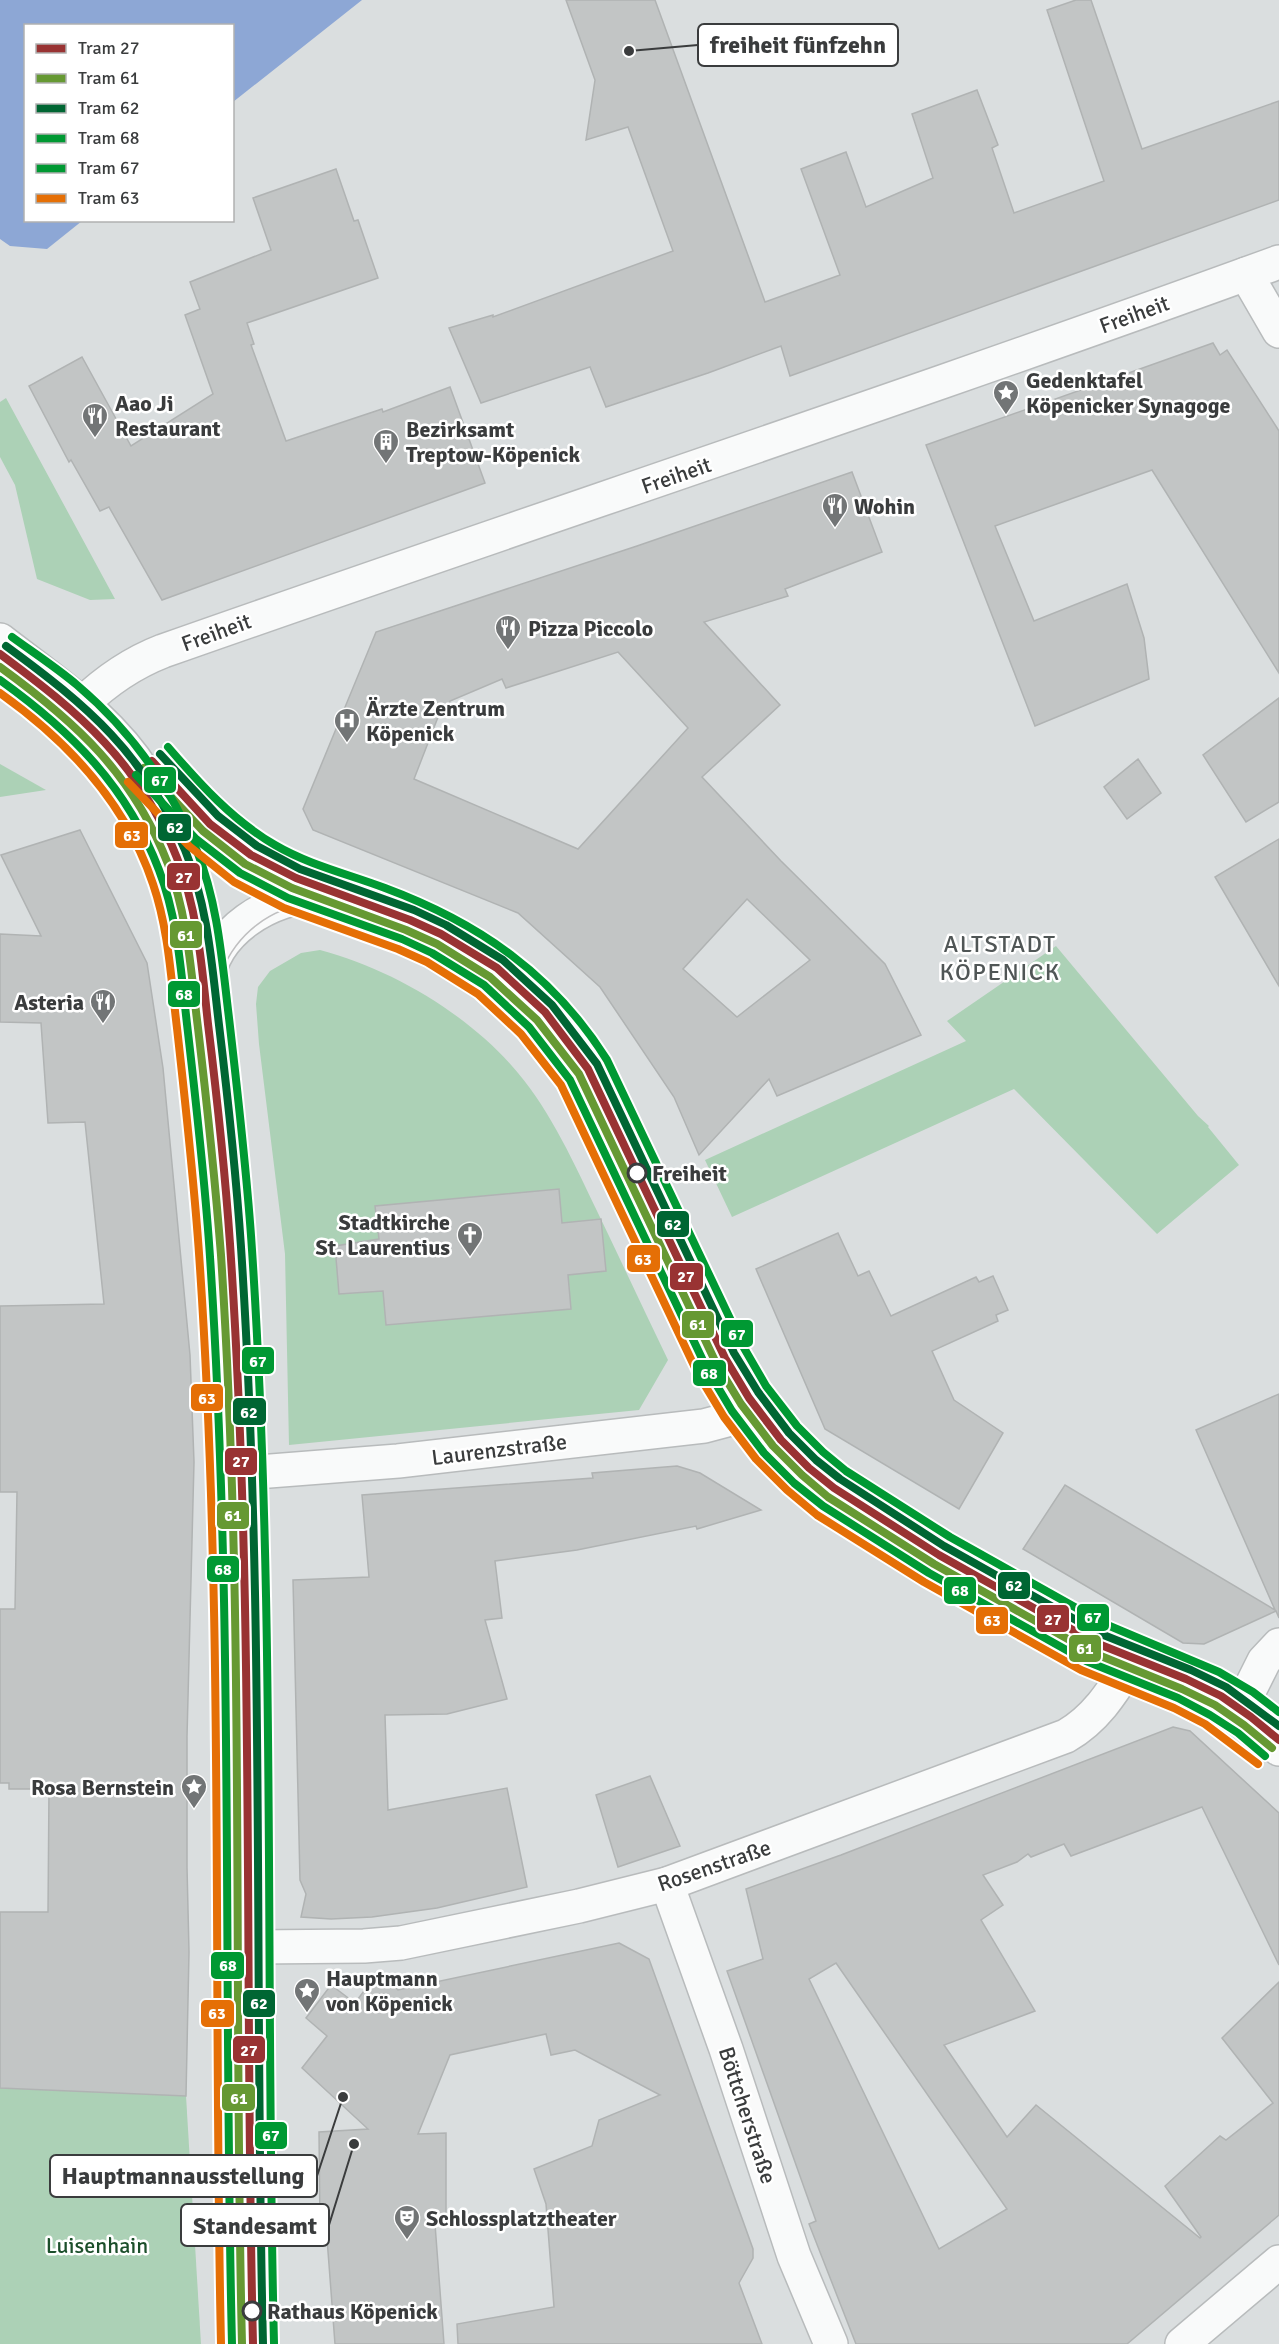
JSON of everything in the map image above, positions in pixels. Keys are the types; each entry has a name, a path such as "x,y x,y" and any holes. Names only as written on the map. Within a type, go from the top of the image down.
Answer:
{"street":[{"name":"Freiheit","path":"82,704 108,681 133,664 163,651 506,531 745,452 1279,262"},
{"path":"1245,274 1279,331"},
{"path":"0,640 82,704 113,733 184,817 221,847 270,874 443,938 474,955 522,989 565,1035 588,1069 753,1413 780,1446 834,1488 939,1556 1132,1660 1192,1687 1239,1712 1279,1749"},
{"path":"133,757 159,802 181,863 199,937 221,1129 234,1277 244,1473 250,2172 255,2344"},
{"path":"205,999 207,977 218,952 242,924 276,903 308,895 324,895"},
{"name":"Laurenzstraße","path":"244,1473 398,1461 704,1426 753,1413"},
{"path":"1239,1712 1264,1661 1279,1645"},
{"name":"Rosenstraße","path":"248,1947 364,1946 401,1943 579,1906 667,1884 1066,1736 1086,1723 1100,1710 1132,1660"},
{"name":"Böttcherstraße","path":"667,1884 726,2049 794,2256 831,2344"},
{"path":"1182,2344 1279,2262"}],"green space":[{"path":"6,398 115,599 90,600 37,579 15,485 0,457 0,402"},
{"path":"0,764 46,790 0,797"},
{"path":"1056,946 1198,1116 1209,1126 1239,1165 1157,1234 1014,1089 732,1217 705,1160 966,1041 947,1021"},
{"path":"320,950 375,969 428,997 477,1032 499,1052 530,1088 571,1157 668,1360 639,1410 289,1445 285,1254 256,1004 258,987 270,971 301,953"},
{"name":"Luisenhain","path":"0,2088 186,2096 201,2344 0,2344"}],"water":[{"path":"0,0 362,0 234,101 234,24 24,24 24,222 81,222 47,249 10,246 0,239"}],"building":[{"path":"566,0 655,0 765,302 840,275 801,169 846,152 866,207 933,178 912,114 977,90 998,145 992,148 1014,213 1104,181 1047,10 1076,0 1091,0 1142,149 1279,101 1279,200 790,376 781,346 606,407 590,367 481,403 449,328 493,315 493,317 673,251 628,127 586,140 595,80"},
{"path":"336,169 354,221 358,220 378,278 247,323 254,344 251,345 286,441 382,409 383,412 450,387 485,483 162,600 109,507 100,511 71,460 69,462 29,386 82,357 131,446 213,394 185,315 200,309 190,282 271,250 253,198"},
{"path":"1213,343 1220,355 1227,350 1279,431 1279,673 1152,470 995,526 1034,621 1127,584 1144,638 1149,679 1035,726 926,445"},
{"path":"852,472 882,552 785,589 788,596 704,622 780,705 702,777 781,861 885,964 921,1035 777,1096 769,1079 699,1155 674,1097 600,987 518,913 313,830 303,809 376,632","holes":["618,652 688,728 578,849 414,779 440,712 446,714 450,701 502,679 506,688","747,899 810,960 737,1017 683,969"]},
{"path":"1279,698 1279,802 1246,822 1203,755"},
{"path":"1138,759 1161,793 1127,819 1104,787"},
{"path":"80,830 147,963 163,1068 190,1355 194,1462 187,1737 189,1952 186,2096 0,2088 0,1912 48,1912 49,1789 9,1789 9,1783 0,1783 0,1609 15,1609 17,1492 0,1492 0,1306 104,1304 85,1122 48,1123 41,1023 0,1022 0,934 41,936 1,855"},
{"path":"1279,839 1279,986 1215,877"},
{"name":"Stadtkirche St. Laurentius","path":"559,1189 562,1223 601,1219 606,1271 568,1275 571,1309 386,1325 383,1291 339,1294 335,1246 379,1239 375,1206"},
{"path":"838,1233 858,1276 869,1271 891,1316 976,1277 979,1282 993,1276 1008,1310 996,1315 998,1321 932,1351 954,1400 1003,1433 959,1509 825,1429 756,1269"},
{"path":"1279,1394 1279,1618 1276,1611 1204,1644 1183,1643 1023,1549 1065,1485 1275,1610 1196,1430"},
{"path":"677,1466 700,1473 761,1510 697,1529 696,1526 577,1550 495,1561 502,1618 485,1620 507,1699 447,1714 385,1715 388,1810 507,1788 527,1887 437,1908 372,1917 331,1919 301,1917 306,1894 300,1880 293,1580 369,1577 362,1495 593,1478 592,1473"},
{"path":"1173,1727 1190,1731 1279,1813 1279,1965 1202,1807 1071,1856 1064,1844 1031,1857 1028,1854 1017,1862 983,1875 1003,1905 981,1920 1035,2011 944,2045 1007,2137 1036,2105 1200,2238 1165,2186 1220,2136 1226,2140 1273,2103 1222,2038 1279,1982 1279,2215 1127,2344 856,2344 809,2224 816,2221 727,1971 763,1959 746,1889 841,1855","holes":["836,1963 1007,2209 939,2249 809,1979"]},
{"path":"650,1776 680,1846 618,1867 596,1795"},
{"name":"Rathaus Köpenick","path":"619,1943 649,1959 753,2249 753,2258 739,2283 762,2344 458,2344 457,2324 554,2307 546,2204 534,2169 592,2146 599,2120 660,2095 575,2050 551,2055 546,2034 450,2055 418,2134 446,2133 446,2223 435,2224 444,2344 335,2344 326,2225 320,2226 319,2132 368,2129 302,2068 327,2036 306,2018 331,1985 355,2003 379,1971 398,1990"}],"tram line":[{"name":"67","path":"12,637 62,673 96,702 147,761 162,782 187,827 204,871 215,912 248,1192 259,1387 267,1660 274,2343"},
{"name":"62","path":"6,646 63,690 111,734 152,786 169,816 193,871 208,936 234,1164 248,1384 256,1658 263,2344"},
{"name":"27","path":"0,654 56,698 105,742 145,794 177,858 190,898 198,940 226,1189 238,1381 246,1656 253,2344"},
{"name":"61","path":"0,667 53,708 77,730 120,777 138,803 168,864 180,904 188,945 216,1198 228,1391 236,1663 239,2208 242,2344"},
{"name":"68","path":"0,680 26,699 73,740 113,786 131,812 159,870 171,907 178,946 206,1199 217,1393 225,1665 232,2344"},
{"name":"63","path":"0,693 49,732 72,754 111,801 142,855 153,884 163,920 169,956 196,1208 207,1402 215,1671 221,2344"},
{"name":"67","path":"168,747 217,800 259,835 301,858 385,888 452,918 511,955 563,1002 586,1029 607,1060 744,1348 766,1386 797,1426 823,1452 846,1471 950,1537 1105,1624 1219,1672 1253,1692 1279,1712"},
{"name":"62","path":"160,754 218,816 257,846 300,869 414,910 446,925 503,960 552,1005 597,1064 734,1353 758,1392 789,1433 816,1460 840,1479 944,1546 1101,1634 1191,1670 1226,1687 1279,1726"},
{"name":"27","path":"152,761 210,824 251,855 296,878 410,920 441,934 497,968 545,1012 588,1069 725,1358 749,1398 781,1440 809,1468 834,1488 939,1555 1096,1643 1186,1679 1221,1696 1279,1740"},
{"name":"61","path":"144,768 203,831 245,864 292,888 406,930 437,944 490,977 537,1020 579,1074 716,1363 741,1404 773,1446 802,1475 828,1497 934,1564 1091,1652 1215,1705 1272,1748"},
{"name":"68","path":"136,775 196,839 240,873 288,898 402,939 432,953 484,985 529,1027 570,1080 707,1369 732,1411 764,1453 794,1483 823,1506 929,1573 1086,1661 1178,1698 1210,1715 1238,1733 1265,1756"},
{"name":"63","path":"128,782 189,846 234,882 284,908 398,949 427,962 478,994 521,1034 561,1085 698,1374 724,1417 756,1459 787,1490 817,1515 924,1582 1081,1670 1174,1708 1205,1724 1258,1764"},
{"path":"211,1040 213,1003 222,972 236,945 257,925 282,910 312,903 344,902 380,908"}],"place":[{"name":"freiheit fünfzehn","path":"629,51"},
{"name":"Gedenktafel Köpenicker Synagoge","path":"1006,416"},
{"name":"Aao Ji Restaurant","path":"95,439"},
{"name":"Bezirksamt Treptow-Köpenick","path":"386,465"},
{"name":"Wohin","path":"835,529"},
{"name":"Pizza Piccolo","path":"508,651"},
{"name":"Ärzte Zentrum Köpenick","path":"347,744"},
{"name":"Asteria","path":"103,1025"},
{"name":"Freiheit","path":"637,1173"},
{"name":"Stadtkirche St. Laurentius","path":"470,1258"},
{"name":"Rosa Bernstein","path":"194,1810"},
{"name":"Hauptmann von Köpenick","path":"307,2014"},
{"name":"Hauptmannausstellung","path":"343,2097"},
{"name":"Standesamt","path":"354,2144"},
{"name":"Schlossplatztheater","path":"407,2241"},
{"name":"Rathaus Köpenick","path":"252,2311"}],"district":[{"name":"ALTSTADT KÖPENICK","path":"1000,958"}]}
